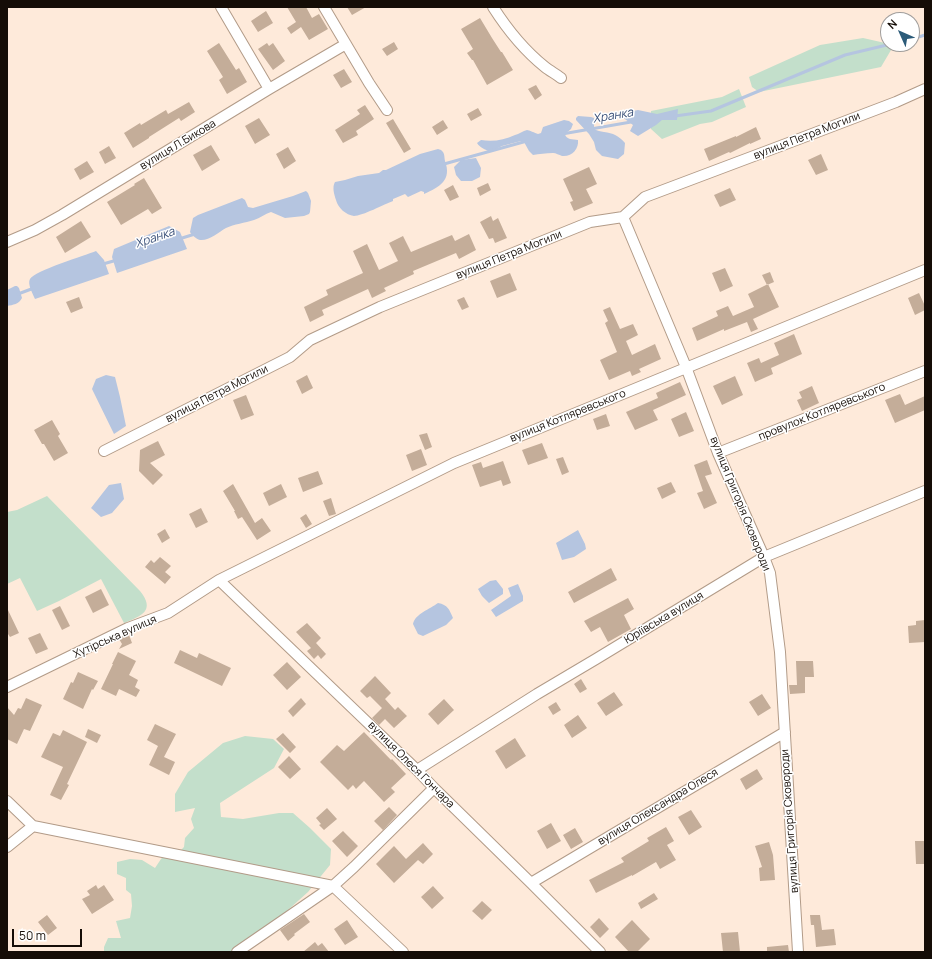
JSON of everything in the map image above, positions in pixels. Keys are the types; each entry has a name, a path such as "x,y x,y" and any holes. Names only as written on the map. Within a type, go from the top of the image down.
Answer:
{"street":[{"path":"221,7 269,89"},
{"path":"324,7 369,83 387,110"},
{"path":"494,7 502,21 521,44 545,68 561,78"},
{"name":"вулиця Л.Бикова","path":"7,242 35,230 55,219 346,44"},
{"name":"вулиця Петра Могили","path":"104,450 290,357 310,340 380,307 590,222 623,217 645,197 896,102 925,89"},
{"name":"вулиця Григорія Сковороди","path":"623,217 686,367 718,453 770,573 780,652 798,952"},
{"name":"вулиця Котляревського","path":"219,580 454,463 925,270"},
{"name":"провулок Котляревського","path":"718,453 925,371"},
{"name":"Юріївська вулиця","path":"417,770 537,694 764,557 925,491"},
{"name":"Хутірська вулиця","path":"7,687 128,628 168,613 219,580"},
{"name":"вулиця Олеся Гончара","path":"219,580 417,770 600,952"},
{"name":"вулиця Олександра Олеся","path":"531,883 785,732"},
{"path":"237,952 333,886 434,788"},
{"path":"7,800 33,826 333,886 403,952"},
{"path":"7,847 33,826"}],"green space":[{"path":"863,38 880,42 880,52 890,52 881,67 759,92 752,87 749,77 820,45"},
{"path":"739,89 746,107 712,122 700,124 662,139 651,129 651,111 722,97"},
{"path":"47,496 140,591 147,603 144,612 141,615 124,623 101,579 37,611 20,578 7,584 7,512 17,510"},
{"path":"245,736 273,739 284,749 274,768 220,803 221,817 243,819 279,813 293,813 331,849 330,865 308,892 279,918 230,952 104,952 104,947 108,938 121,938 116,921 130,918 132,906 131,894 126,890 126,878 117,874 117,862 130,859 142,860 155,868 168,851 179,852 184,847 185,838 194,828 191,819 195,808 175,812 175,794 188,772 223,743"}],"water":[{"path":"678,109 677,120 662,120 638,136 630,131 633,125 618,114 638,110 657,114"},
{"path":"578,116 594,118 594,129 613,134 620,138 625,143 624,154 618,159 602,156 596,150 594,142 589,134 576,120"},
{"path":"564,120 573,124 571,129 565,134 566,136 570,139 578,140 574,152 566,156 553,153 533,155 524,142 521,141 502,146 490,152 477,143 481,140 494,141 511,137 527,130 538,134 541,133 543,127"},
{"path":"438,149 444,153 447,173 443,182 435,189 424,194 424,192 421,191 408,197 405,194 368,212 354,216 343,211 339,206 334,191 335,182 358,176 379,173 420,154"},
{"path":"476,158 481,168 480,177 472,181 461,181 456,175 454,167 461,160"},
{"path":"306,191 311,201 310,212 304,216 285,218 271,212 254,220 226,228 210,238 203,240 197,239 190,232 193,218 242,198 245,200 248,207 253,208"},
{"path":"169,226 180,232 187,249 117,273 112,257 114,249"},
{"path":"96,251 104,260 109,274 35,299 29,284 30,279 50,268"},
{"path":"15,286 19,288 22,298 18,303 7,306 7,290"},
{"path":"106,375 115,377 126,426 114,434 92,389 96,379"},
{"path":"121,483 124,499 112,513 101,517 91,508 109,485"},
{"path":"578,530 586,549 574,557 562,560 556,543"},
{"path":"496,580 503,589 503,594 489,603 478,589 490,581"},
{"path":"518,584 523,596 523,601 496,617 491,610 511,596 508,588"},
{"path":"438,603 448,608 453,618 446,625 423,636 418,634 413,624 414,620"}],"building":[{"path":"287,7 306,7 312,18 319,14 328,29 309,40 301,27 291,34 287,28 296,22"},
{"path":"347,7 366,7 352,15"},
{"path":"266,11 273,23 258,32 251,21"},
{"path":"480,18 513,70 487,85 473,60 467,53 473,49 461,29"},
{"path":"394,42 398,49 387,56 382,49"},
{"path":"219,43 236,70 239,68 247,82 227,94 219,80 223,77 207,51"},
{"path":"267,43 269,46 273,43 285,61 273,70 258,49"},
{"path":"344,69 352,82 341,88 333,75"},
{"path":"536,85 542,95 535,100 528,89"},
{"path":"189,102 195,112 181,121 179,118 133,148 124,133 166,110 168,114"},
{"path":"365,105 374,119 356,131 358,135 343,143 335,130 360,114 357,110"},
{"path":"478,108 482,115 471,121 467,114"},
{"path":"259,118 270,135 255,144 245,126"},
{"path":"393,119 411,149 404,153 386,123"},
{"path":"443,120 448,128 437,135 432,127"},
{"path":"756,127 761,139 709,161 704,149 736,137"},
{"path":"211,145 220,160 202,171 193,155"},
{"path":"109,146 116,158 105,164 99,152"},
{"path":"288,147 296,161 284,169 276,154"},
{"path":"821,154 828,170 816,175 808,160"},
{"path":"87,161 94,172 80,180 74,169"},
{"path":"589,167 597,184 586,189 593,203 574,211 570,202 573,201 563,179"},
{"path":"144,178 162,208 152,214 148,209 121,225 107,202"},
{"path":"488,183 491,190 480,196 477,188"},
{"path":"453,185 459,197 450,201 444,190"},
{"path":"730,188 736,200 720,207 714,195"},
{"path":"491,216 493,221 498,218 507,238 495,243 493,238 489,239 480,222"},
{"path":"81,221 91,237 65,253 56,237"},
{"path":"469,234 476,250 459,259 456,253 413,271 414,274 384,288 386,291 372,298 368,289 322,310 324,315 310,322 304,307 328,295 326,290 363,273 353,251 367,244 379,270 398,261 389,243 403,236 411,252 452,235 455,241"},
{"path":"725,268 733,286 720,292 712,273"},
{"path":"770,272 774,282 767,285 762,275"},
{"path":"510,273 517,290 497,298 490,281"},
{"path":"768,284 779,307 753,319 758,329 751,332 747,322 724,331 724,329 697,341 692,328 718,316 716,311 728,306 733,316 754,307 748,294"},
{"path":"919,293 925,306 925,310 915,315 908,298"},
{"path":"79,297 83,308 71,313 66,302"},
{"path":"464,297 469,307 462,310 457,300"},
{"path":"610,307 620,329 633,324 638,335 626,341 632,355 655,344 661,359 639,369 641,372 632,376 630,371 609,380 600,360 617,352 605,323 608,321 603,310"},
{"path":"794,334 802,354 771,368 773,374 755,382 747,363 759,358 761,363 779,355 774,343"},
{"path":"307,375 313,388 302,394 296,381"},
{"path":"735,376 743,395 722,405 713,386"},
{"path":"680,382 686,395 653,410 658,420 635,430 626,412 658,398 656,393"},
{"path":"812,386 819,403 802,411 797,400 802,398 799,392"},
{"path":"900,394 905,405 925,396 925,410 895,423 885,400"},
{"path":"246,395 254,415 241,420 233,400"},
{"path":"686,412 694,431 679,437 671,419"},
{"path":"606,414 610,426 597,430 593,419"},
{"path":"52,420 60,434 58,436 68,453 54,461 34,430"},
{"path":"427,433 432,447 425,450 419,435"},
{"path":"158,441 165,455 150,463 163,475 153,485 139,471 140,450"},
{"path":"542,443 548,458 528,465 522,450"},
{"path":"421,449 427,465 412,471 406,455"},
{"path":"563,457 569,472 562,475 556,459"},
{"path":"707,460 712,474 705,476 717,503 704,509 697,493 703,491 694,465"},
{"path":"503,461 511,483 503,486 501,480 480,487 472,465 481,462 483,468"},
{"path":"318,471 323,484 303,492 298,478"},
{"path":"671,482 676,492 662,499 657,488"},
{"path":"233,484 255,523 262,518 271,531 257,540 242,517 238,519 223,491"},
{"path":"281,484 287,497 269,506 263,493"},
{"path":"331,498 336,514 329,516 323,501"},
{"path":"201,508 208,522 196,528 189,514"},
{"path":"306,514 312,524 306,528 300,518"},
{"path":"165,529 170,538 162,543 157,534"},
{"path":"160,557 171,566 165,572 171,577 165,584 145,567 151,560 154,563"},
{"path":"611,568 617,580 574,603 568,592"},
{"path":"101,589 109,605 93,613 85,597"},
{"path":"628,598 634,609 624,615 631,629 608,642 600,627 591,632 584,621"},
{"path":"60,606 70,626 62,630 52,610"},
{"path":"7,608 19,633 10,637 7,634"},
{"path":"925,620 925,642 909,643 908,626 916,625 916,621"},
{"path":"307,623 321,638 316,643 326,654 321,659 318,655 314,659 307,651 311,648 296,632"},
{"path":"40,633 48,649 36,654 28,638"},
{"path":"129,635 132,643 119,649 122,644 119,639"},
{"path":"180,650 197,658 199,653 231,668 222,686 174,663"},
{"path":"118,652 136,661 129,675 138,680 135,687 140,690 136,697 119,689 116,696 101,689"},
{"path":"796,661 813,661 814,677 805,677 805,693 790,694 789,685 797,685"},
{"path":"287,662 301,677 287,690 273,675"},
{"path":"78,672 98,681 93,690 92,689 83,709 63,699 71,682 73,683"},
{"path":"375,676 391,693 385,699 395,710 398,707 407,716 394,728 385,719 379,725 372,718 382,708 370,696 367,698 360,691"},
{"path":"581,679 587,689 580,693 574,684"},
{"path":"614,692 623,705 606,716 597,703"},
{"path":"762,694 771,708 758,716 749,702"},
{"path":"26,698 42,705 30,731 24,729 17,744 7,739 7,707 14,715 18,708 21,709"},
{"path":"301,698 306,704 293,717 288,711"},
{"path":"444,699 454,710 438,725 428,714"},
{"path":"556,702 561,710 553,715 548,707"},
{"path":"578,715 587,728 572,738 564,725"},
{"path":"155,724 176,734 164,757 175,762 169,775 149,765 158,746 147,740"},
{"path":"88,729 101,735 97,743 85,737"},
{"path":"63,730 87,742 61,800 50,795 63,767 41,757 53,733 60,736"},
{"path":"364,732 406,774 391,788 395,792 384,802 364,781 356,789 353,785 348,790 320,762 337,745 344,751"},
{"path":"283,733 296,747 290,753 276,739"},
{"path":"515,738 526,756 506,769 495,751"},
{"path":"289,756 301,769 290,779 278,767"},
{"path":"757,769 763,779 746,790 740,779"},
{"path":"389,807 397,815 383,830 374,821"},
{"path":"327,808 337,819 324,830 319,825 321,824 316,818"},
{"path":"691,810 702,827 689,835 678,817"},
{"path":"551,823 561,841 547,849 537,831"},
{"path":"666,827 674,841 667,845 676,860 660,869 656,862 632,876 596,893 589,880 624,862 621,858 649,841 647,838"},
{"path":"575,828 583,842 571,849 563,835"},
{"path":"343,831 358,846 347,857 332,841"},
{"path":"915,841 925,841 925,864 916,864"},
{"path":"769,842 773,855 775,880 760,881 759,868 762,867 755,846"},
{"path":"423,843 433,854 423,864 418,860 394,883 376,864 394,846 406,859"},
{"path":"96,885 98,889 104,885 114,900 92,914 82,899 90,895 87,891"},
{"path":"433,886 444,898 432,909 421,897"},
{"path":"654,893 658,899 641,909 638,903"},
{"path":"482,901 492,910 482,920 472,911"},
{"path":"304,914 310,922 294,934 295,935 288,941 280,930"},
{"path":"47,915 57,928 48,935 38,922"},
{"path":"810,915 820,915 822,930 834,929 836,945 816,947 814,925 811,925"},
{"path":"599,918 609,929 600,938 590,927"},
{"path":"347,920 358,937 345,945 334,929"},
{"path":"632,920 650,939 637,952 629,952 615,937"},
{"path":"738,932 740,952 723,952 721,933"},
{"path":"315,942 318,946 322,943 329,952 303,952"},
{"path":"788,945 789,952 767,952 767,947"}],"waterway":[{"name":"Хранка","path":"920,37 925,35"},
{"name":"Хранка","path":"675,116 711,111 845,55 880,47"},
{"name":"Хранка","path":"562,134 631,122"},
{"name":"Хранка","path":"444,164 527,141"},
{"name":"Хранка","path":"179,239 195,234"},
{"name":"Хранка","path":"103,264 117,260"},
{"name":"Хранка","path":"18,294 34,288"}]}
